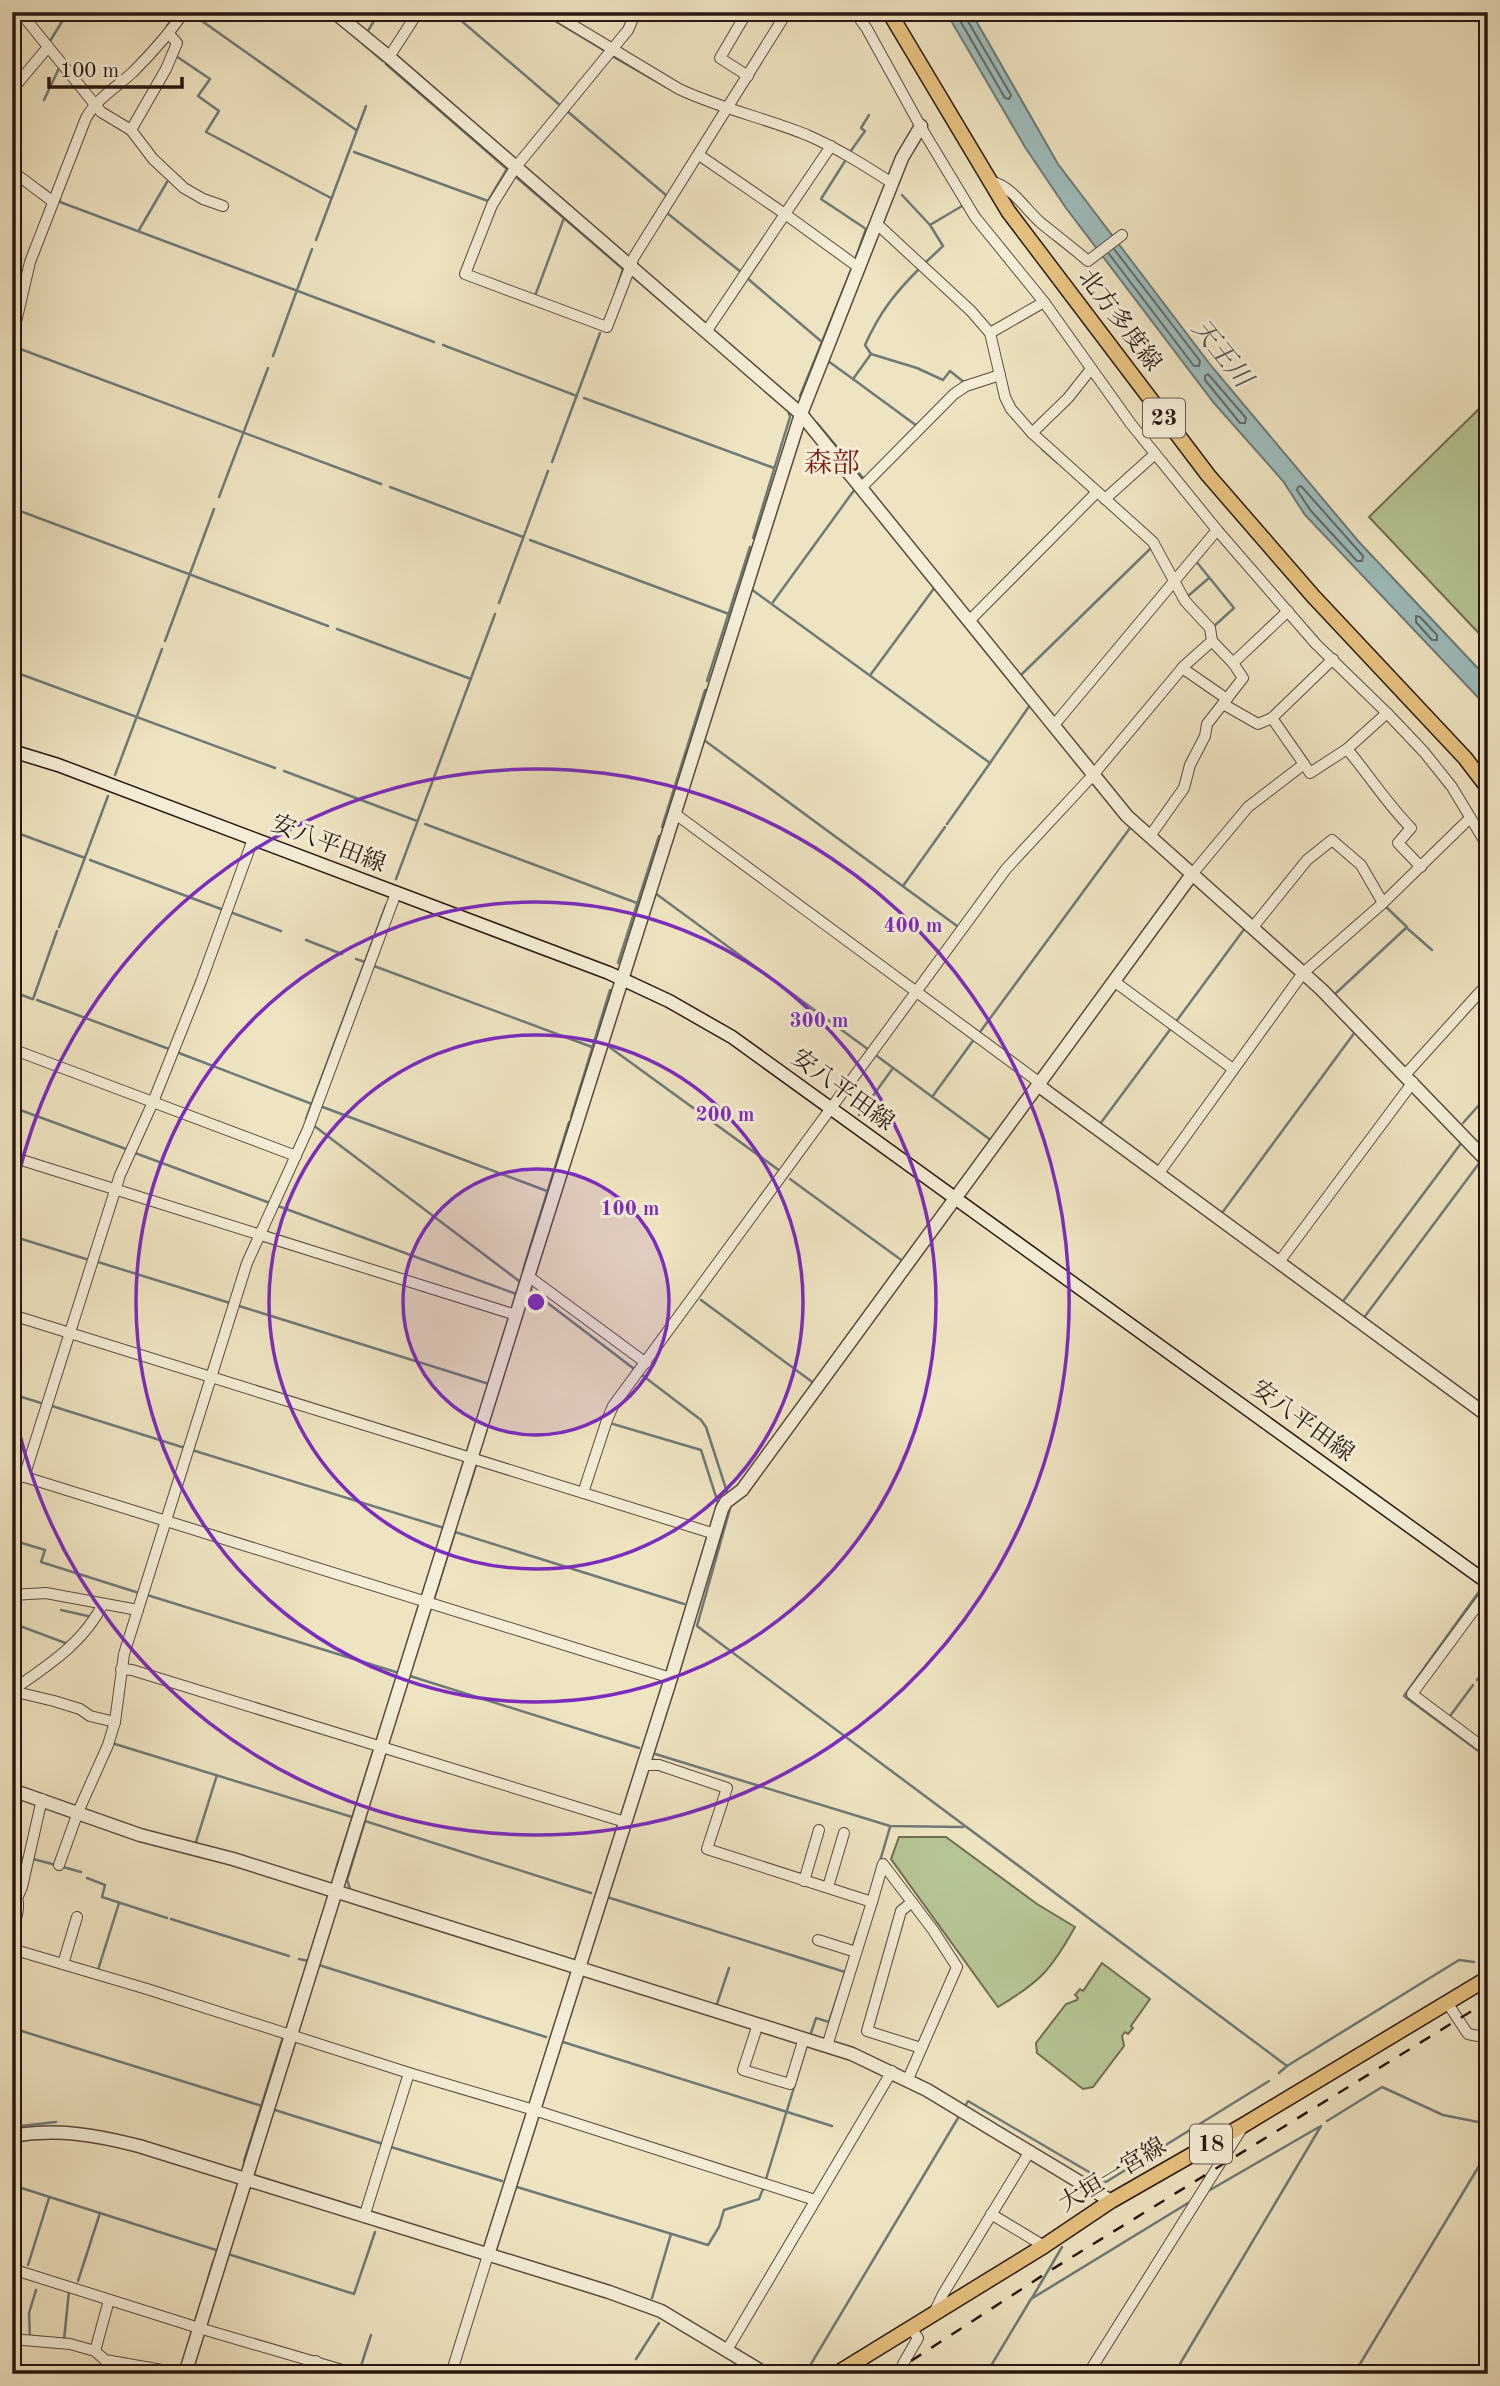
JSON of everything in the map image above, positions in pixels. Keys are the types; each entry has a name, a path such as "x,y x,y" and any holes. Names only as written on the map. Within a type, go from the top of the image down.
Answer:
{"main road":[{"name":"北方多度線","path":"889,12 1008,211 1208,475 1313,596 1465,758 1488,788"},
{"name":"大垣一宮線","path":"836,2374 1111,2202 1488,1978"}],"street":[{"path":"20,12 101,112 131,130 153,159 184,188 223,206"},
{"path":"12,339 26,276 52,201 86,118 94,103 131,74 169,34 184,12"},
{"path":"334,12 801,414 1127,817 1303,973 1409,1078 1488,1162"},
{"path":"389,57 418,12"},
{"path":"551,12 678,89 805,134 831,146 892,183"},
{"path":"635,12 628,30 515,167 492,205 465,274 607,327 630,266 786,13"},
{"path":"747,12 720,58 748,76"},
{"path":"855,12 975,217 1044,302 1155,454 1217,530 1287,611 1387,713 1452,787 1488,848"},
{"path":"131,130 166,69 177,43 169,34"},
{"path":"12,90 48,47"},
{"path":"12,2339 70,2344 95,2351 105,2361 185,2374 801,414 902,158 921,126"},
{"path":"706,332 831,146"},
{"path":"699,155 858,267"},
{"path":"12,172 52,201"},
{"path":"991,181 1013,194 1040,222 1088,261 1122,235"},
{"path":"876,222 971,310 990,333 1005,397 1011,409 1032,433 1153,542 1185,601 1210,628 1212,641 1243,678 1207,724 1205,736 1190,765 1184,788 1150,836"},
{"path":"990,333 1044,302"},
{"path":"1032,433 1068,398 1091,369"},
{"path":"861,488 954,394 966,386 1000,375"},
{"path":"1105,499 1155,454"},
{"path":"969,621 1097,492"},
{"path":"1054,724 1217,530"},
{"path":"1233,663 1287,611"},
{"path":"583,1493 613,1406 1006,869 1093,775 1182,668 1212,641"},
{"path":"1182,668 1258,724 1272,718 1333,659"},
{"path":"1272,718 1310,773 1347,749 1387,713"},
{"path":"1347,749 1375,782 1396,813 1411,828 1398,843 1421,867"},
{"name":"安八平田線","path":"12,751 58,765 623,978 669,1000 732,1037 1488,1583"},
{"path":"451,2374 715,1534 730,1500 743,1490 1193,873 1248,807 1304,764"},
{"path":"674,813 917,990 1039,1085 1488,1416"},
{"path":"1159,1173 1303,973 1421,867 1470,818"},
{"path":"24,1477 116,1189 202,979 253,839"},
{"path":"1253,927 1307,860 1332,840 1361,865 1382,903"},
{"path":"59,1865 78,1812 108,1745 115,1721 121,1669 138,1610 247,1263 308,1129 397,893"},
{"path":"1115,982 1233,1069"},
{"path":"1279,1262 1409,1078 1488,983"},
{"path":"12,1049 296,1156"},
{"path":"12,1157 516,1315"},
{"path":"526,1283 641,1369"},
{"path":"12,1315 715,1534"},
{"path":"12,1473 671,1678"},
{"path":"1488,1591 1412,1694 1488,1751"},
{"path":"12,1595 46,1593 138,1610"},
{"path":"14,1691 52,1664 75,1643 103,1604"},
{"path":"121,1669 132,1670 625,1822"},
{"path":"14,1691 80,1709 90,1716 115,1721"},
{"path":"643,1765 659,1765 727,1788 707,1849 872,1902"},
{"path":"12,1790 140,1835 233,1859 827,2046 908,2079 1111,2202"},
{"path":"12,1932 42,1799"},
{"path":"804,1881 819,1830"},
{"path":"828,1887 844,1833"},
{"path":"827,2046 883,1864 957,1967 908,2079"},
{"path":"12,1885 19,1896"},
{"path":"912,1902 901,1911 867,2031 921,2048"},
{"path":"63,1964 77,1917"},
{"path":"818,1940 856,1952"},
{"path":"12,1948 815,2200"},
{"path":"1448,2004 1468,2034 1488,2038"},
{"path":"758,2024 743,2070 790,2084 804,2038"},
{"path":"727,2350 892,2071"},
{"path":"364,2217 409,2073"},
{"path":"1088,2374 1230,2150 1242,2126"},
{"path":"12,2136 67,2132 95,2135 139,2146 488,2255 661,2311 766,2374"},
{"path":"935,2312 943,2294 1030,2151"},
{"path":"991,2214 1044,2246"},
{"path":"12,2270 356,2374"},
{"path":"95,2351 109,2300"},
{"path":"905,2374 903,2364 918,2338 911,2328"},
{"path":"313,2374 316,2361"}],"green space":[{"path":"1488,400 1488,643 1369,517"},
{"path":"899,1837 946,1837 1037,1904 1075,1927 1043,1974 998,2007 891,1859"},
{"path":"1102,1963 1150,1999 1131,2026 1133,2028 1122,2036 1124,2046 1093,2087 1083,2089 1037,2053 1036,2043 1066,2004 1077,2000 1075,1995 1080,1989 1083,1991"}],"water":[{"path":"946,12 971,12 1058,164 1212,367 1359,542 1488,679 1488,708 1305,515 1283,481 1214,403 1066,208 1025,147"}],"waterway":[{"path":"50,41 68,12"},
{"path":"167,26 178,12"},
{"path":"368,31 379,12"},
{"path":"451,12 561,106"},
{"path":"542,13 605,51"},
{"path":"192,14 356,130"},
{"path":"355,37 383,61"},
{"path":"176,56 210,79 198,96 219,111 206,132 331,198"},
{"path":"612,56 666,87"},
{"path":"354,152 488,201 507,169 386,64"},
{"path":"44,100 60,66"},
{"path":"316,240 366,106"},
{"path":"565,113 567,111 667,196"},
{"path":"850,152 865,131 861,128 869,115"},
{"path":"847,158 821,199 866,229 856,257"},
{"path":"516,177 623,269 615,294"},
{"path":"12,197 17,182"},
{"path":"139,230 167,182"},
{"path":"40,186 48,192"},
{"path":"902,195 930,225 943,246 925,263"},
{"path":"60,200 434,342"},
{"path":"930,225 962,206"},
{"path":"667,213 741,272"},
{"path":"535,296 564,218"},
{"path":"273,356 312,249"},
{"path":"800,396 852,268"},
{"path":"917,426 853,379 871,354 865,345 876,323 895,295 919,269"},
{"path":"632,276 682,319"},
{"path":"747,278 822,342"},
{"path":"552,462 600,333"},
{"path":"443,345 577,396"},
{"path":"15,347 381,484"},
{"path":"871,354 917,368 943,380 950,371 965,383"},
{"path":"828,361 853,379"},
{"path":"219,497 268,368"},
{"path":"740,369 762,388"},
{"path":"584,398 774,468"},
{"path":"753,538 790,417 788,410"},
{"path":"816,424 863,478 866,478"},
{"path":"1042,449 1058,463"},
{"path":"499,603 548,471"},
{"path":"390,487 523,537"},
{"path":"773,602 855,489"},
{"path":"12,508 328,626"},
{"path":"165,641 214,509"},
{"path":"530,540 729,614"},
{"path":"707,681 750,547"},
{"path":"1022,674 1151,548"},
{"path":"1195,560 1234,608 1213,627"},
{"path":"1188,596 1209,578"},
{"path":"871,674 935,587"},
{"path":"751,589 990,763 1030,705"},
{"path":"396,879 495,614"},
{"path":"337,629 471,679"},
{"path":"115,775 162,649"},
{"path":"12,671 275,768"},
{"path":"662,827 705,690"},
{"path":"704,740 957,926"},
{"path":"947,824 990,763"},
{"path":"284,771 417,821"},
{"path":"59,927 108,796"},
{"path":"425,824 637,903"},
{"path":"903,886 945,827"},
{"path":"980,1032 1130,828"},
{"path":"12,831 85,858"},
{"path":"618,963 659,836"},
{"path":"90,860 221,909"},
{"path":"655,893 869,1050"},
{"path":"308,1121 306,1119 386,905"},
{"path":"1335,994 1407,927 1384,905"},
{"path":"230,912 281,931"},
{"path":"1175,1023 1245,928"},
{"path":"1408,929 1432,950"},
{"path":"33,999 57,931"},
{"path":"306,940 342,954"},
{"path":"356,959 365,962"},
{"path":"374,966 592,1047"},
{"path":"571,1117 610,990"},
{"path":"12,991 32,999"},
{"path":"37,1000 169,1049"},
{"path":"1100,1124 1172,1027"},
{"path":"1222,1213 1355,1032"},
{"path":"932,1097 975,1038"},
{"path":"608,1046 780,1171"},
{"path":"179,1053 312,1104"},
{"path":"877,1056 992,1141"},
{"path":"859,1115 893,1068"},
{"path":"1463,1123 1488,1095"},
{"path":"320,1106 547,1191"},
{"path":"12,1107 126,1149"},
{"path":"523,1270 569,1122"},
{"path":"313,1125 523,1284"},
{"path":"1344,1300 1462,1142"},
{"path":"135,1153 270,1203"},
{"path":"1363,1319 1480,1162 1488,1170"},
{"path":"790,1179 904,1262"},
{"path":"278,1206 516,1294 517,1291"},
{"path":"12,1236 86,1259"},
{"path":"98,1262 230,1303"},
{"path":"528,1288 701,1420 706,1427 728,1495"},
{"path":"701,1300 815,1384"},
{"path":"239,1306 489,1384"},
{"path":"12,1394 41,1403"},
{"path":"52,1406 185,1448"},
{"path":"1478,1416 1488,1424"},
{"path":"613,1424 701,1450 717,1506"},
{"path":"192,1450 444,1528"},
{"path":"467,1495 476,1465"},
{"path":"731,1505 697,1626 1287,2066 1459,1960 1474,1962"},
{"path":"434,1599 455,1532 684,1604"},
{"path":"12,1540 45,1550 41,1562 139,1593"},
{"path":"1478,1593 1404,1696 1488,1758"},
{"path":"147,1595 399,1673"},
{"path":"61,1610 92,1617"},
{"path":"12,1623 68,1644"},
{"path":"1477,1680 1488,1666"},
{"path":"410,1676 639,1748"},
{"path":"1450,1716 1473,1685"},
{"path":"115,1744 352,1817"},
{"path":"335,1872 374,1749"},
{"path":"652,1753 890,1826 963,1827"},
{"path":"196,1842 217,1775"},
{"path":"350,1889 347,1880 365,1821 591,1893"},
{"path":"880,1861 890,1827"},
{"path":"12,1856 24,1858"},
{"path":"33,1859 56,1865"},
{"path":"63,1867 81,1872"},
{"path":"87,1878 105,1885 102,1897 167,1918"},
{"path":"607,1897 845,1972"},
{"path":"98,1970 119,1903"},
{"path":"171,1919 289,1956"},
{"path":"853,1946 857,1933"},
{"path":"299,1959 309,1961"},
{"path":"811,2033 816,2018 829,2022 849,1961"},
{"path":"319,1965 546,2037"},
{"path":"717,2004 729,1968"},
{"path":"12,2028 262,2106"},
{"path":"244,2161 283,2037"},
{"path":"563,2042 832,2126"},
{"path":"766,2179 806,2048"},
{"path":"1279,2073 1287,2066"},
{"path":"964,2108 968,2101 1106,2182 1269,2081"},
{"path":"1327,2121 1382,2087 1443,2115 1488,2124"},
{"path":"275,2110 383,2144"},
{"path":"805,2374 958,2118"},
{"path":"12,2127 56,2122"},
{"path":"1174,2374 1321,2126"},
{"path":"1210,2190 1319,2127"},
{"path":"391,2147 502,2181"},
{"path":"1354,2374 1488,2151"},
{"path":"12,2185 216,2250"},
{"path":"517,2187 708,2245 719,2227 724,2210 759,2199 763,2189"},
{"path":"28,2265 49,2198"},
{"path":"986,2374 1031,2299 1193,2200"},
{"path":"78,2281 100,2213"},
{"path":"228,2254 354,2294 375,2232"},
{"path":"652,2298 671,2234"},
{"path":"1032,2298 1062,2247"},
{"path":"204,2293 213,2262"},
{"path":"30,2339 29,2313 36,2290"},
{"path":"64,2340 69,2291"},
{"path":"198,2313 201,2303"},
{"path":"636,2359 659,2323"},
{"path":"360,2369 371,2335"}],"railway":[{"path":"891,2374 1051,2270 1488,2001"}],"district":[{"name":"森部","path":"832,465"}],"water label":[{"name":"天王川","path":"1221,354"}]}
